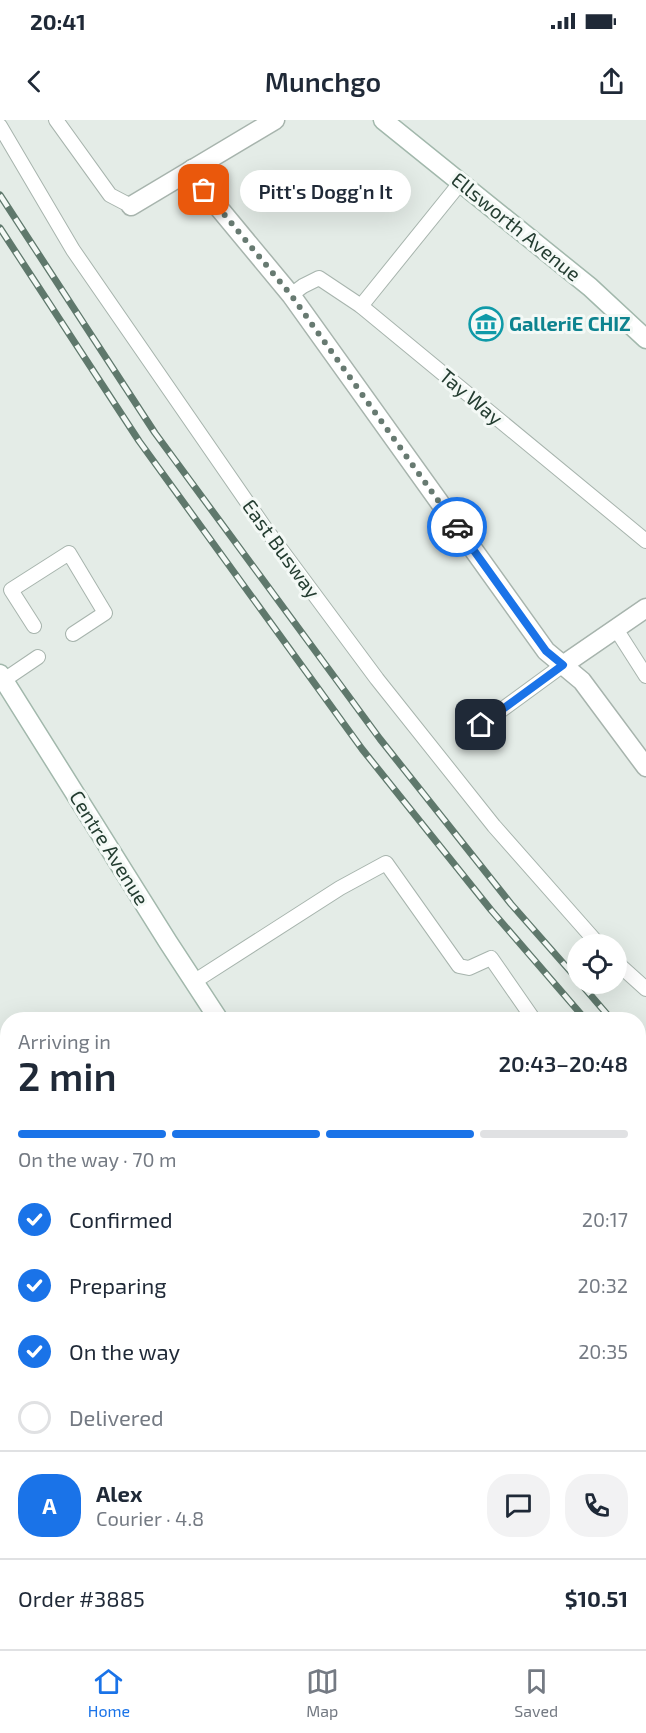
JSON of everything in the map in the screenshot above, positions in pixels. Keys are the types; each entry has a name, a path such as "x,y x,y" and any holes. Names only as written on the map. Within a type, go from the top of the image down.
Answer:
{"street":[{"path":"131,206 275,120"},
{"name":"Ellsworth Avenue","path":"383,120 590,287 646,339"},
{"path":"192,170 204,190 291,295 546,651 582,681 646,767"},
{"path":"563,665 646,608"},
{"name":"Centre Avenue","path":"2,677 214,1012"}],"lane":[{"path":"56,120 110,195 131,206"},
{"name":"East Busway","path":"0,126 73,250 272,538 377,678 494,826 589,934"},
{"path":"361,306 461,182"},
{"name":"Tay Way","path":"291,295 319,278 361,306 646,541"},
{"path":"34,626 11,590 69,553 105,613 73,634"},
{"path":"616,629 646,676"},
{"path":"2,677 38,657"},
{"path":"481,725 563,665"},
{"path":"195,981 340,888 386,863 459,966 469,968 491,958 528,1012"},
{"path":"627,972 646,989"}],"railway":[{"path":"0,195 155,433 380,739 511,904 567,968"},
{"path":"0,228 139,441 362,749 491,910 579,1012"},
{"path":"590,994 605,1012"}],"way so far":[{"path":"204,190 291,295 457,527"}],"place":[{"name":"Pitt's Dogg'n It","path":"204,190"},
{"name":"GalleriE CHIZ","path":"486,324"}],"route":[{"path":"457,527 546,651 563,665 481,725"}]}
